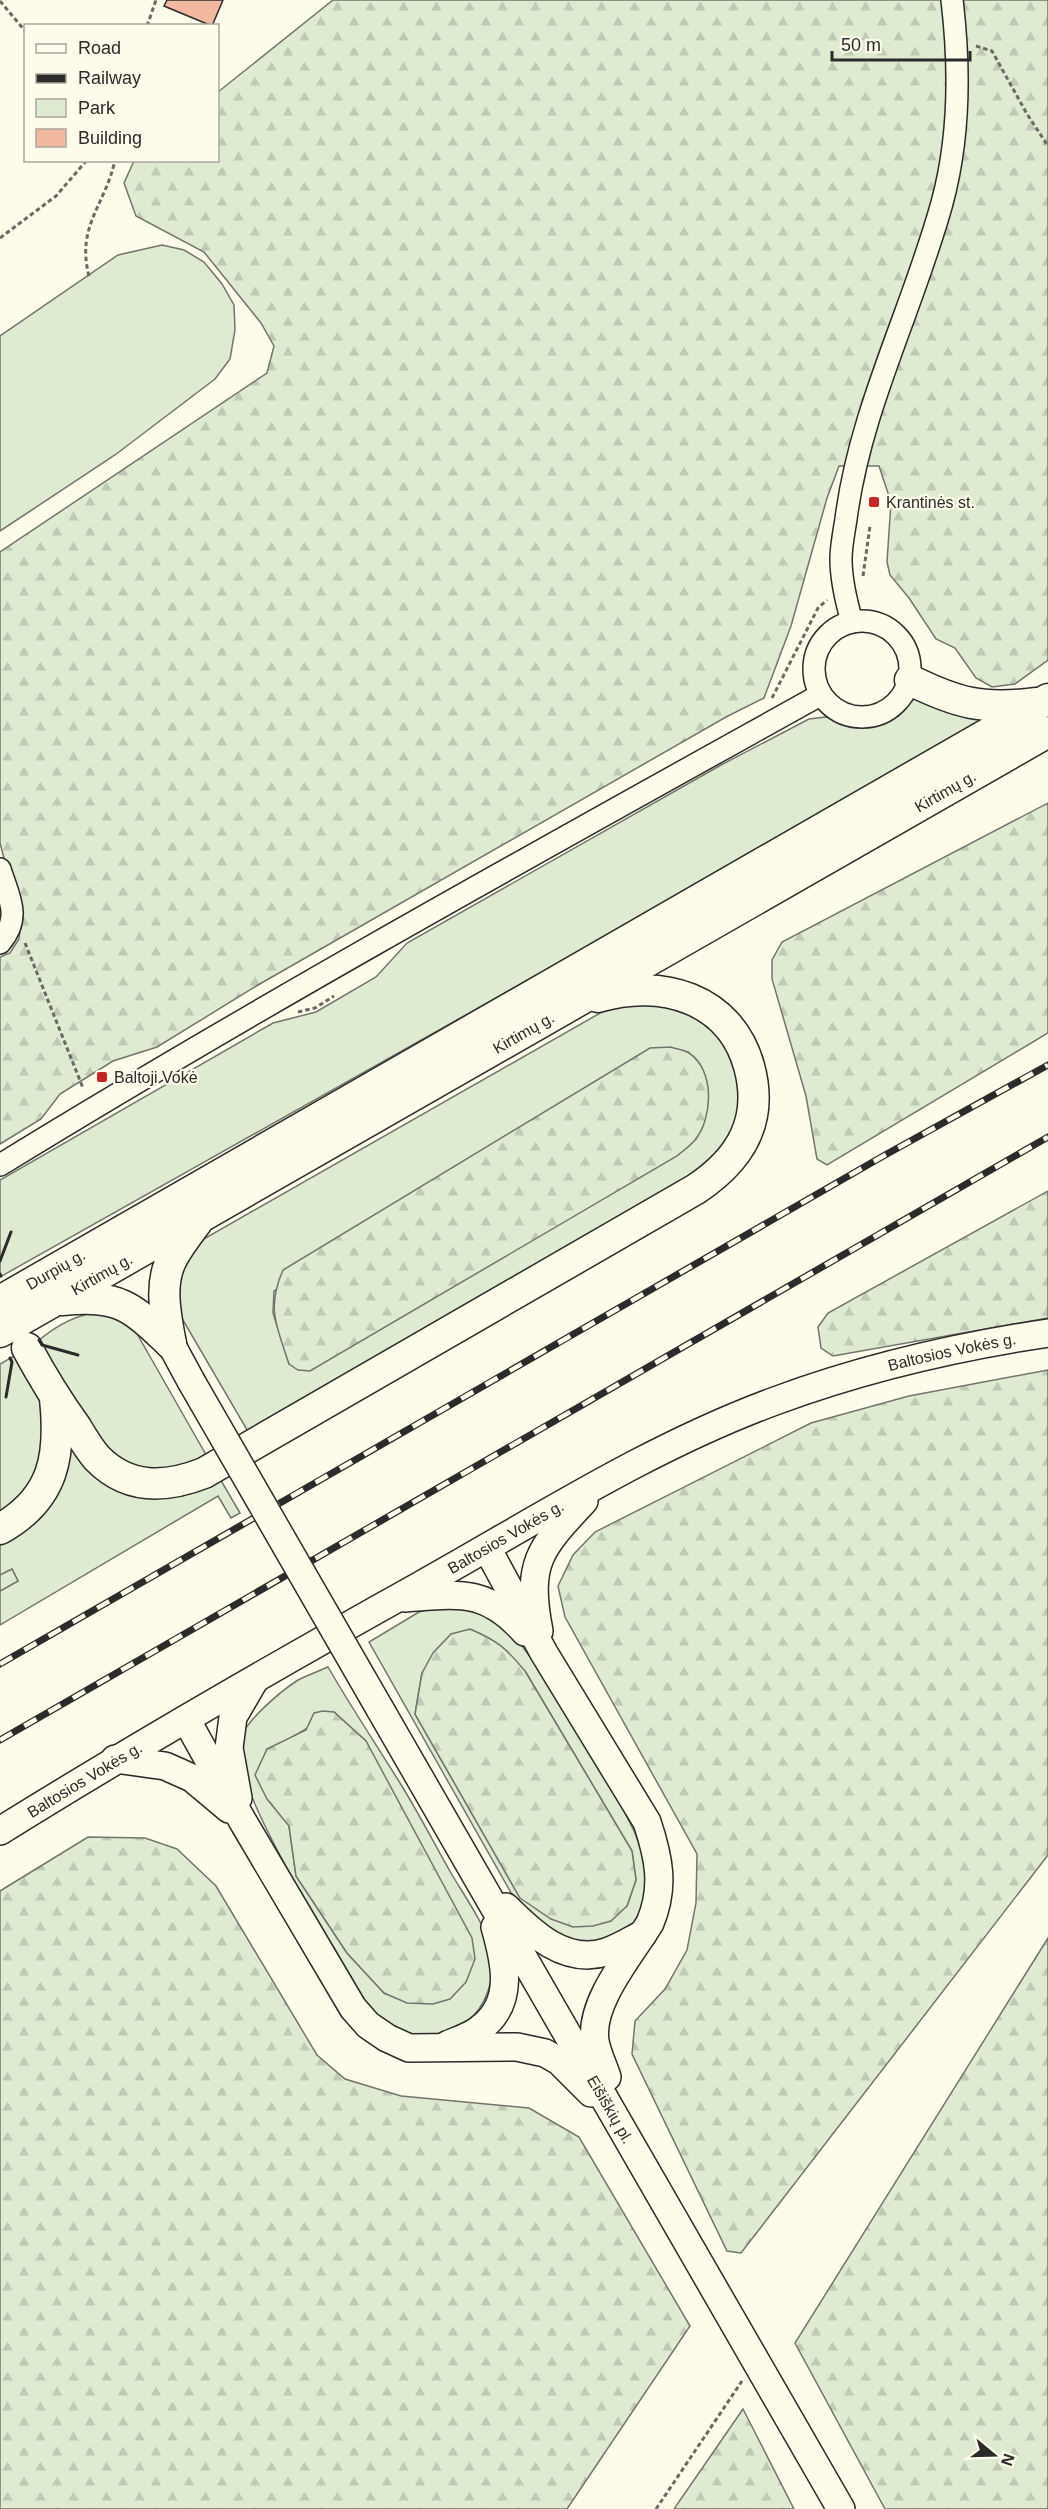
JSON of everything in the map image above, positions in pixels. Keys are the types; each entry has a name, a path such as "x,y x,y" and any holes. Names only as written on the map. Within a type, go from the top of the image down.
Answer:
{"highway":[{"path":"910,680 943,696 982,706 1001,707 1046,701"},
{"name":"Kirtimų g.","path":"111,1237 1046,701"},
{"name":"Kirtimų g.","path":"0,1332 1048,732"},
{"path":"27,1348 55,1398 97,1458 113,1471 146,1484 164,1485 185,1480 204,1473 716,1176 733,1158 744,1139 752,1118 754,1100 746,1056 737,1036 726,1022 711,1009 690,998 646,990 619,991 566,1006"},
{"path":"171,1344 164,1301 167,1272 172,1258 201,1216"},
{"name":"Durpių g.","path":"0,1301 111,1237"},
{"path":"56,1300 92,1298 118,1303 140,1315 171,1344"},
{"path":"0,1529 14,1521 30,1505 51,1473 59,1432 55,1398"}],"main road":[{"name":"Baltosios Vokės g.","path":"0,1831 115,1759 605,1480 713,1427 764,1406 872,1368 978,1344 1048,1332"},
{"name":"Eišiškių pl.","path":"171,1344 842,2509"},
{"path":"544,1653 534,1601 536,1565 552,1535 605,1480"},
{"path":"487,1548 544,1653 647,1822 658,1858 660,1886 655,1912 644,1934 606,1993 599,2007 594,2032 595,2043 624,2130"},
{"path":"395,1599 459,1594 492,1604 508,1614 544,1653"},
{"path":"242,1820 229,1748 233,1717 255,1680"},
{"path":"186,1719 242,1820 353,2008 368,2025 387,2038 409,2048 517,2047 545,2053 559,2061 576,2076 624,2130"},
{"path":"115,1759 165,1766 192,1778 242,1820"},
{"path":"483,1886 530,1931 562,1950 580,1955 605,1953 644,1934"},
{"path":"440,2049 481,2029 494,2014 502,1997 506,1978 504,1959 483,1886"}],"street":[{"path":"852,622 844,593 841,559 858,448 876,392 916,288 943,200 957,121 957,42 952,0"},
{"path":"870,621 890,629 902,642 911,666 910,680 899,700 885,712 868,718 850,716 833,708 820,695 814,675 814,664 818,650 828,635 839,626 852,622 870,621"},
{"path":"0,1165 430,913 820,695"},
{"path":"0,869 14,916 9,932 0,943"}],"path":[{"path":"148,24 156,0"},
{"path":"0,1 24,30"},
{"path":"957,42 992,51 1027,114 1048,146"},
{"path":"0,238 56,196 85,162"},
{"path":"89,276 84,258 85,243 94,213 111,177 115,162"},
{"path":"763,704 773,698 818,608 824,602 844,593 860,590 870,526"},
{"path":"14,916 83,1088"},
{"path":"656,2509 756,2361"}],"green space":[{"path":"333,0 1048,0 1048,660 1015,684 992,687 976,678 955,648 936,639 909,598 890,575 887,562 891,502 879,466 839,466 827,498 791,626 764,698 726,717 258,985 157,1047 113,1061 60,1094 41,1119 0,1144 0,957 10,953 19,939 21,924 0,843 0,552 267,373 274,346 261,323 204,252 136,216 124,183 134,162 219,162 219,91"},
{"path":"162,245 184,250 204,262 222,284 234,305 235,330 230,359 215,379 115,455 0,531 0,336 118,255"},
{"path":"914,699 983,719 981,725 0,1277 0,1180 273,1023 316,1012 376,977 407,943 721,765 809,719 826,717 870,727 894,717"},
{"path":"1048,803 1048,1033 827,1165 817,1159 806,1096 772,979 772,960 782,942"},
{"path":"666,1000 724,1035 745,1089 724,1157 250,1435 173,1303 174,1278 202,1240 616,1004","holes":["688,1052 697,1062 707,1083 708,1094 705,1115 696,1139 289,1364 273,1313 274,1291"]},
{"path":"671,1047 689,1053 697,1061 707,1082 708,1095 708,1107 701,1131 695,1140 677,1156 310,1371 298,1370 289,1364 277,1328 274,1307 283,1270 650,1048"},
{"path":"1048,1191 1048,1318 833,1356 821,1348 818,1327 828,1313"},
{"path":"103,1311 132,1325 209,1460 167,1476 114,1461 37,1342 67,1322"},
{"path":"14,1356 43,1405 51,1429 38,1485 0,1516 0,1364"},
{"path":"1048,1370 1048,1855 741,2253 727,2251 632,2054 635,2021 665,1989 687,1950 696,1903 697,1854 565,1617 558,1586 573,1555 595,1532 811,1423 909,1396"},
{"path":"73,1446 86,1463 219,1477 240,1513 231,1518 218,1496 0,1625 0,1591 18,1581 12,1569 0,1575 0,1537 68,1449"},
{"path":"12,1569 18,1581 0,1591 0,1575"},
{"path":"441,1606 464,1606 500,1622 519,1642 545,1677 620,1803 642,1852 646,1870 646,1889 642,1908 632,1926 599,1944 565,1942 514,1898 369,1642 419,1612","holes":["525,1671 632,1851 636,1880 627,1906 520,1898 415,1714 422,1673"]},
{"path":"470,1629 501,1646 525,1671 632,1851 636,1880 627,1906 611,1921 593,1926 573,1927 551,1919 520,1898 415,1714 422,1673 433,1653 451,1634"},
{"path":"328,1667 407,1794 479,1919 490,1947 492,1970 488,1992 479,2009 465,2023 448,2032 429,2036 408,2033 381,2019 361,1999 280,1856 246,1781 240,1760 239,1744 247,1727 272,1700 291,1685","holes":["334,1712 366,1741 384,1993 347,1953 296,1876 289,1826 267,1749 286,1741"]},
{"path":"334,1712 366,1741 472,1938 475,1959 466,1982 450,1999 433,2004 407,2003 384,1993 347,1953 296,1876 289,1826 267,1799 255,1775 267,1749 306,1730 314,1713"},
{"path":"88,1837 145,1838 177,1849 216,1886 317,2055 345,2079 401,2096 529,2108 579,2137 690,2326 567,2509 0,2509 0,1891"},
{"path":"1048,1938 1048,2509 885,2509 795,2343"},
{"path":"743,2409 794,2509 674,2509"}],"building":[{"path":"167,0 223,0 213,24 207,24 164,6"}],"railway":[{"path":"0,1664 885,1155 1048,1065"},
{"path":"0,1740 1048,1137"}],"wall":[{"path":"0,1261 11,1232"},
{"path":"39,1340 42,1345 78,1355"},
{"path":"6,1397 12,1362 10,1358"}],"place":[{"name":"Krantinės st.","path":"874,502"},
{"name":"Baltoji Vokė","path":"102,1077"}]}
